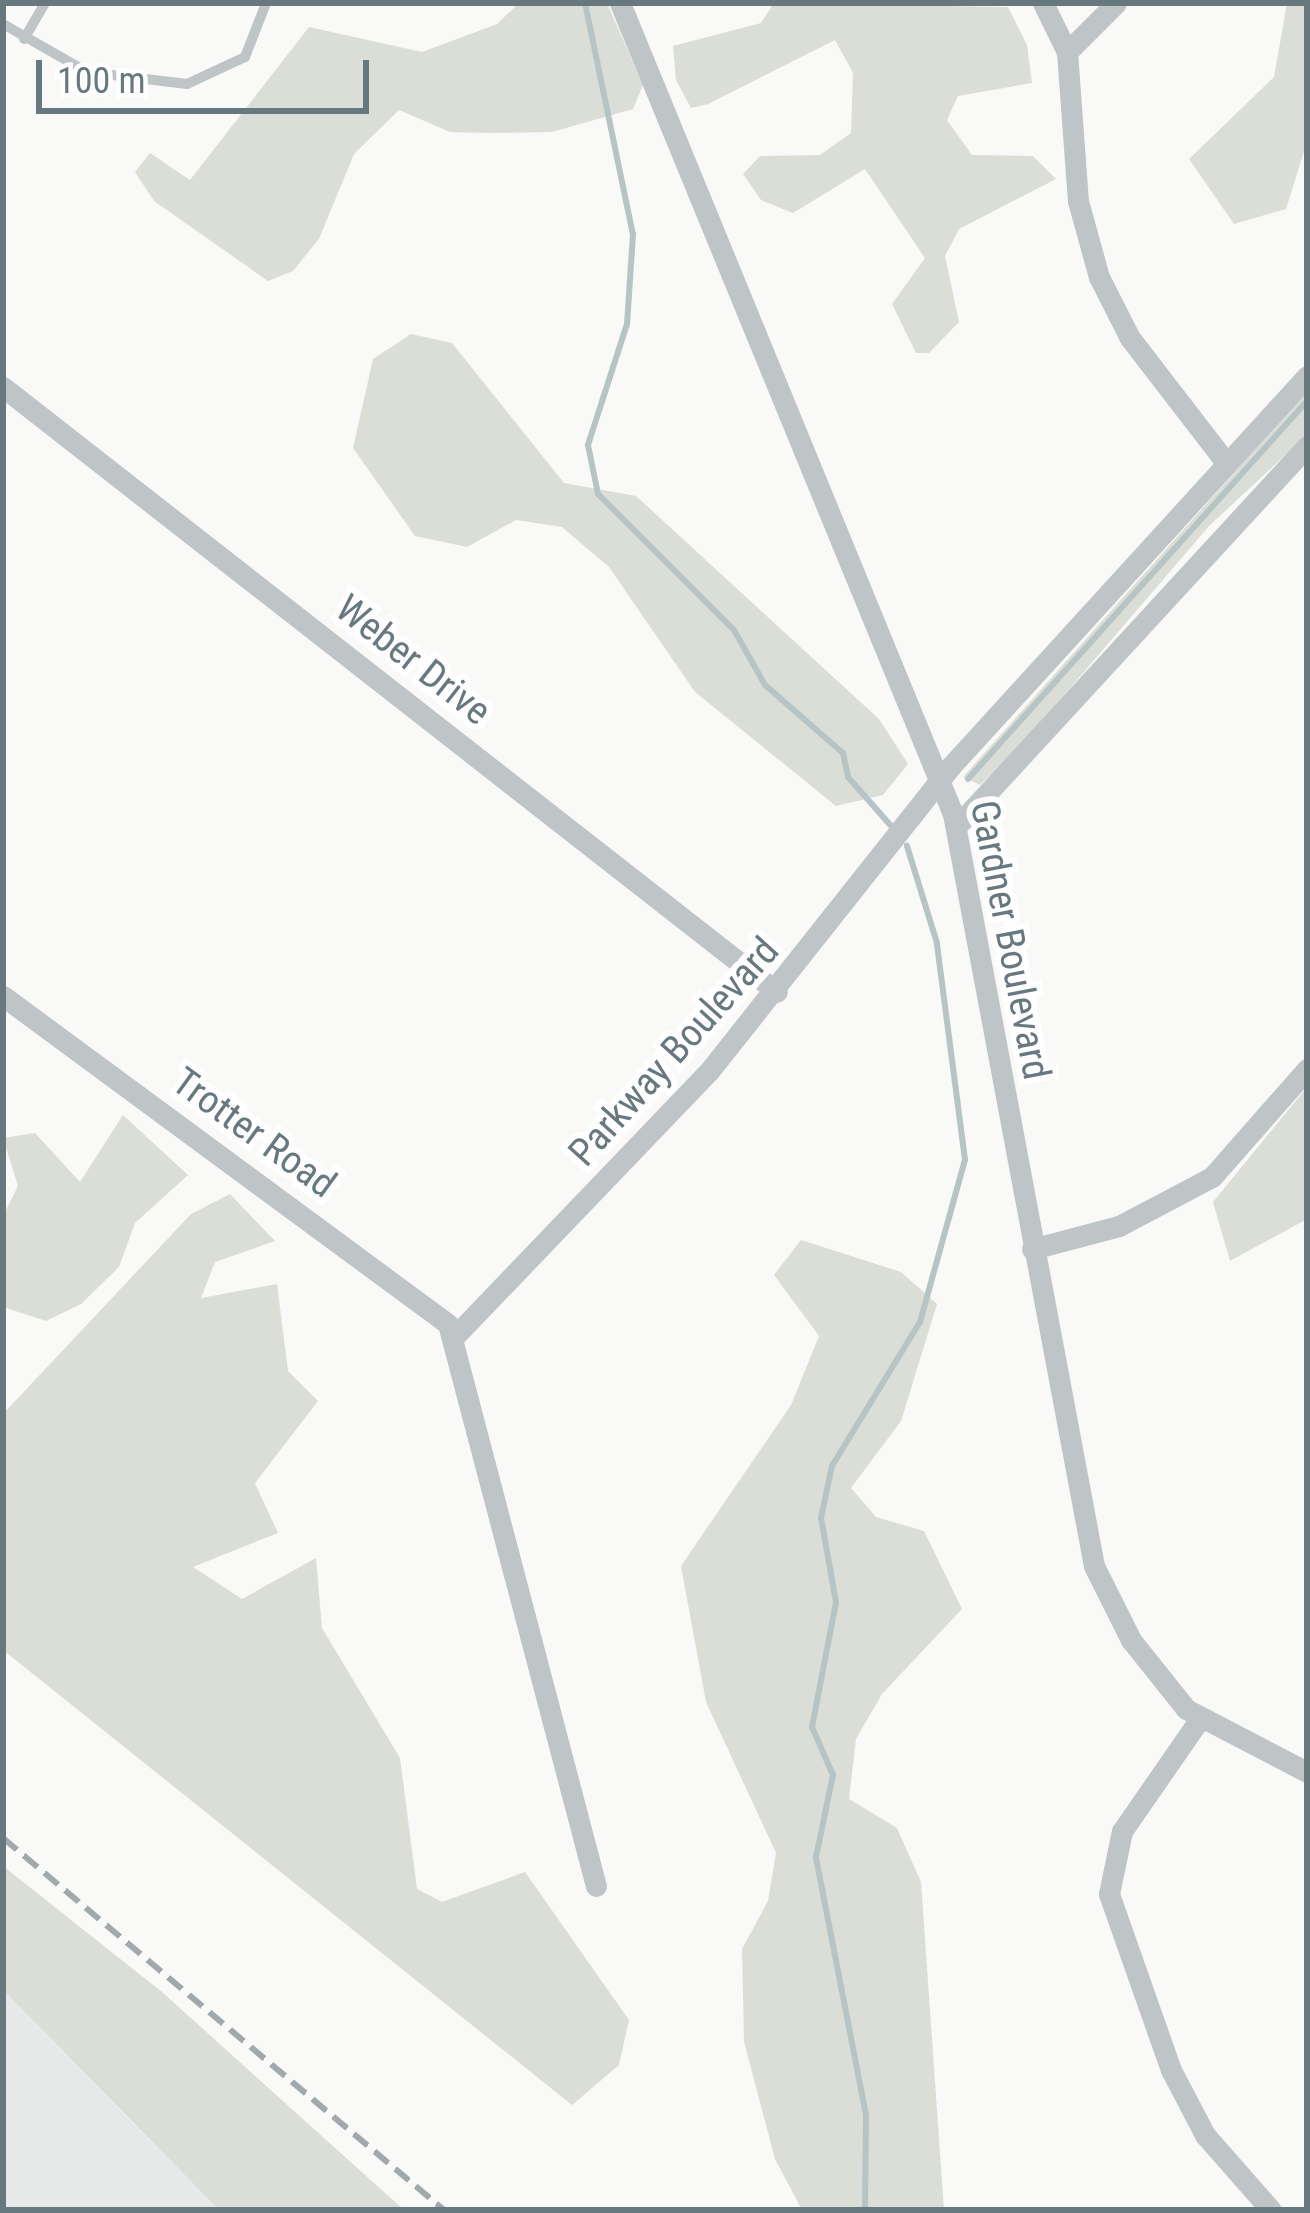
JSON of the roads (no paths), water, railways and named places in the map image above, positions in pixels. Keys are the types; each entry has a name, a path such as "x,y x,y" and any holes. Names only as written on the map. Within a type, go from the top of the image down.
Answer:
{"street":[{"name":"Gardner Boulevard","path":"620,3 941,780 956,827 1094,1566 1131,1640 1199,1720 1307,1772"},
{"path":"1043,3 1067,52 1078,201 1099,277 1130,338 1224,460"},
{"path":"1067,52 1116,3"},
{"name":"Parkway Boulevard","path":"454,1337 777,992 941,780 1224,460 1307,376"},
{"name":"Weber Drive","path":"3,387 777,992"},
{"path":"956,827 1307,446"},
{"name":"Trotter Road","path":"3,996 454,1337"},
{"path":"1032,1249 1185,1195 1307,1069"},
{"path":"454,1337 596,1886"},
{"path":"1199,1720 1122,1831 1109,1894 1171,2070 1204,2135 1271,2210"}],"lane":[{"path":"24,39 45,3"},
{"path":"3,24 24,39 116,81 187,84 245,57 266,3"}],"waterway":[{"path":"585,3 633,234 627,324 588,445 598,494 734,630 765,685 843,753 848,777 891,826"},
{"path":"968,779 1307,401"},
{"path":"865,2210 866,2115 816,1857 833,1775 812,1727 836,1602 821,1518 832,1466 920,1322 965,1160 937,943 907,846"}],"railway":[{"path":"3,1838 444,2210"}]}
